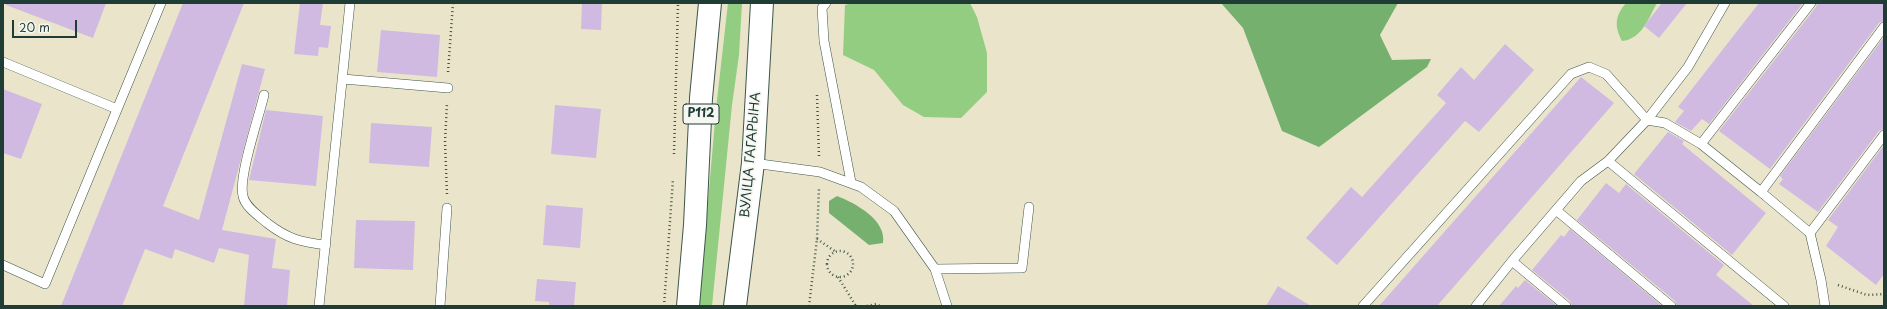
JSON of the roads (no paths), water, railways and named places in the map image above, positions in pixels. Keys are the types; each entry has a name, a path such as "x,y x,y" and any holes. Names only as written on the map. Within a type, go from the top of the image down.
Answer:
{"main road":[{"name":"Р112","path":"688,306 695,225 701,98 710,3"},
{"name":"ВУЛІЦА ГАГАРЫНА","path":"735,306 753,163 762,3"}],"lane":[{"path":"3,266 45,284 161,3"},
{"path":"319,306 350,3"},
{"path":"826,3 822,8 824,42 851,182"},
{"path":"1476,306 1512,261 1581,181 1608,161 1647,120 1688,67 1725,3"},
{"path":"1701,144 1811,3"},
{"path":"1761,192 1884,27"},
{"path":"3,62 117,110"},
{"path":"1363,306 1571,74 1589,67 1606,74 1647,120 1665,123 1701,144 1810,233 1821,280 1825,306"},
{"path":"343,79 448,88"},
{"path":"264,95 244,174 243,197 248,206 259,216 291,239 326,245"},
{"path":"1810,233 1884,135"},
{"path":"1608,161 1784,306"},
{"path":"753,163 820,172 862,187 894,212 935,269 946,306"},
{"path":"935,269 1022,268 1029,207"},
{"path":"440,306 447,208"},
{"path":"1556,210 1671,306"},
{"path":"1512,261 1566,306"}]}
